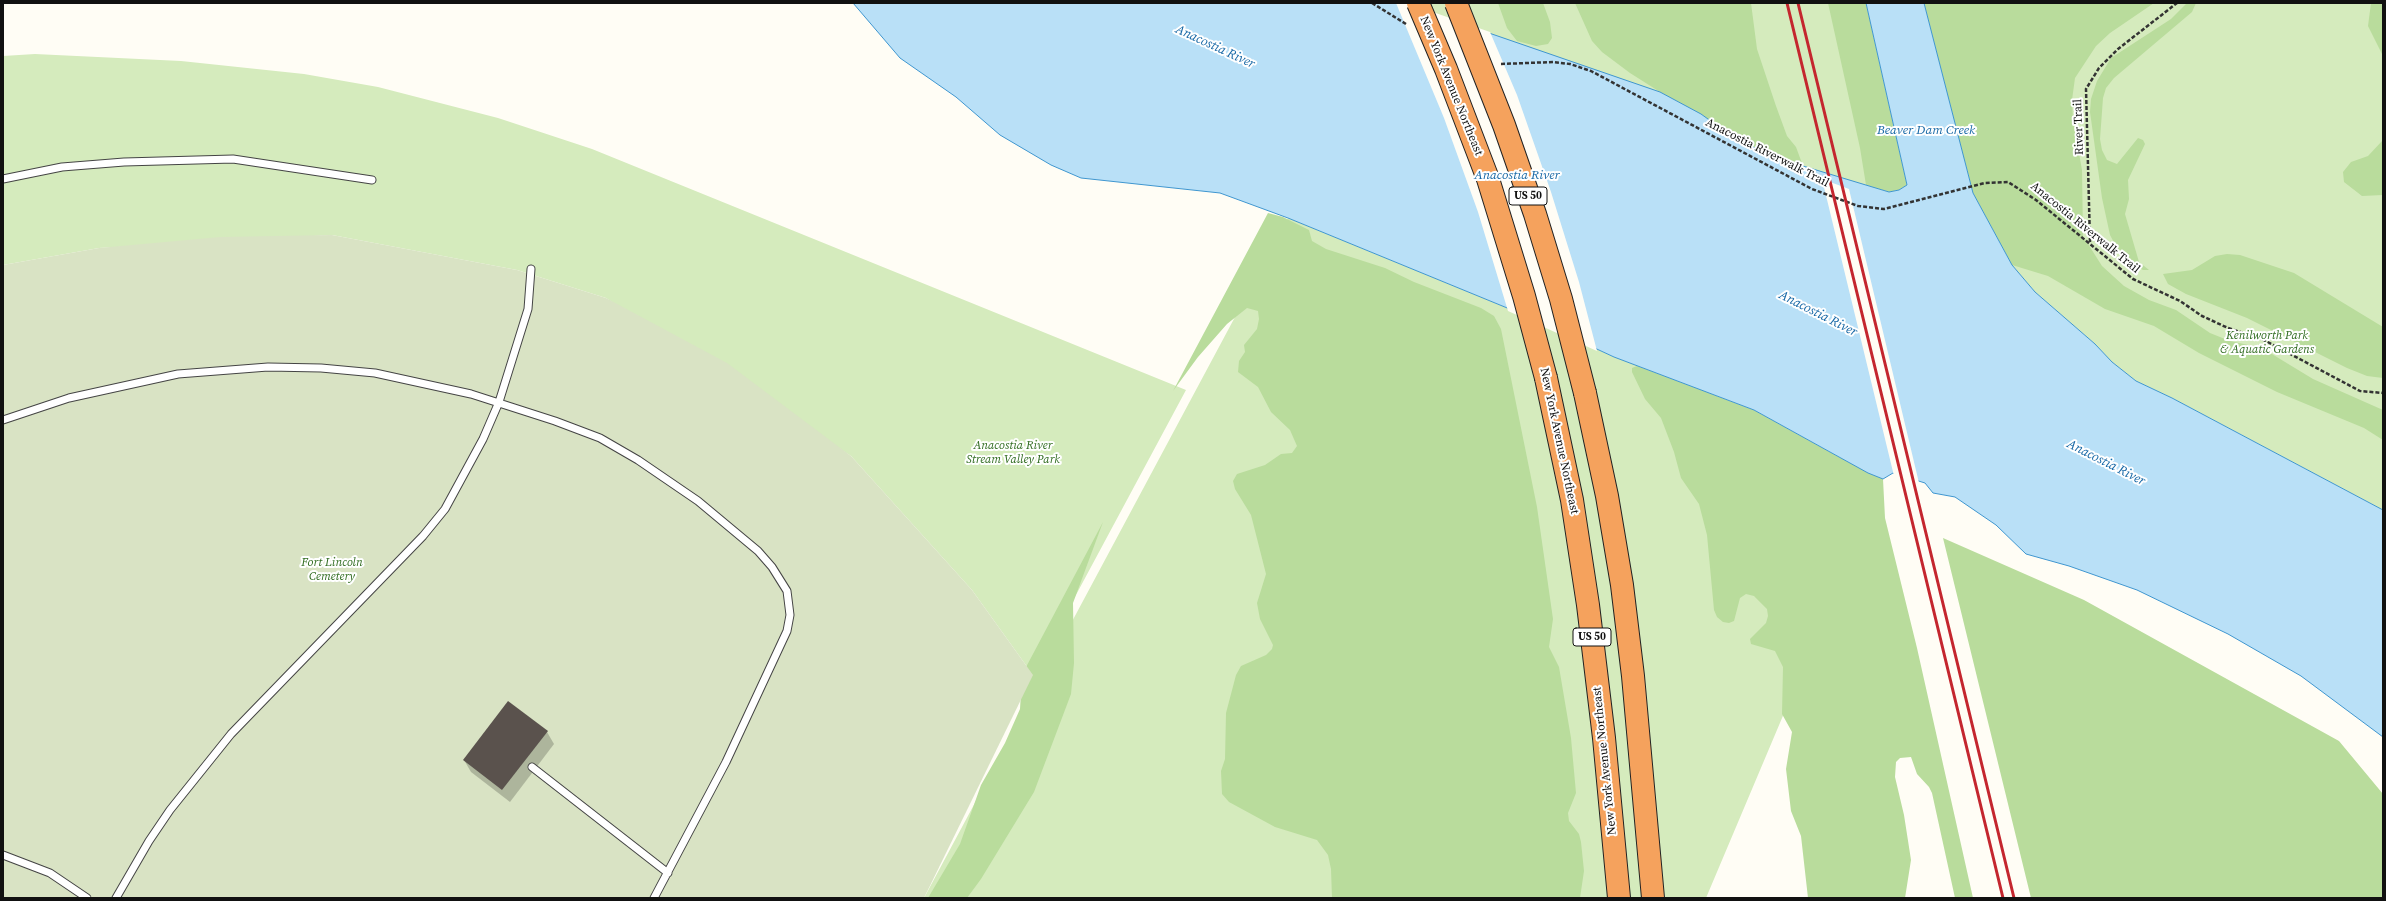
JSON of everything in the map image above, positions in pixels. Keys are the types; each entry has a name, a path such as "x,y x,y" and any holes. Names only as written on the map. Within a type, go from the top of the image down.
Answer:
{"highway":[{"name":"New York Avenue Northeast","path":"1418,3 1459,100 1490,186 1524,296 1546,378 1572,500 1588,605 1604,738 1618,898"},
{"name":"US 50","path":"1456,3 1504,125 1535,214 1561,299 1585,393 1610,511 1622,585 1633,676 1653,898"}],"lane":[{"path":"3,179 62,167 124,162 233,159 372,180"},
{"path":"116,898 150,840 170,810 231,734 423,536 445,509 483,439 499,402 528,309 531,268"},
{"path":"3,420 69,398 141,381 192,372 268,367 321,368 375,373 429,383 499,402 600,438 657,472 698,501 758,551 780,577 787,591 790,615 787,631 726,762 654,898"},
{"path":"532,767 668,873"},
{"path":"3,855 50,873 87,898"}],"path":[{"path":"1372,3 1406,25"},
{"name":"River Trail","path":"2090,242 2086,89 2099,68 2118,49 2177,3"},
{"name":"Anacostia Riverwalk Trail","path":"1494,63 1509,65 1553,62 1570,64 1591,71 1812,189 1858,206 1884,209 1985,183 2008,182 2020,188 2090,242 2133,279 2180,301 2202,316 2262,340 2360,391 2383,393"}],"green space":[{"path":"1402,3 1866,3 1879,190 1803,166"},
{"path":"1498,3 1543,3 1550,22 1552,38 1548,44 1536,46 1517,41 1507,28"},
{"path":"1575,3 1751,3 1757,49 1787,136 1796,147 1803,166 1740,142 1701,114 1660,92 1630,73 1602,52 1592,41"},
{"path":"1828,3 1866,3 1907,185 1899,190 1889,192 1866,185 1860,148"},
{"name":"Kenilworth Park & Aquatic Gardens","path":"1924,3 2383,3 2383,510 2172,398 2136,381 2112,362 2095,344 2035,292 2012,265 1963,158"},
{"path":"1924,3 2154,3 2110,33 2096,46 2075,78 2072,100 2073,120 2082,170 2083,236 2102,266 2124,286 2149,300 2176,310 2210,333 2230,341 2262,348 2313,379 2383,410 2383,440 2364,428 2277,392 2199,353 2154,326 2105,309 2048,276 2012,265 1973,193"},
{"path":"2187,3 2196,3 2192,12 2114,78 2106,88 2103,98 2100,139 2102,150 2107,160 2117,164 2138,138 2143,140 2145,144 2128,180 2129,199 2125,214 2139,262 2149,270 2143,270 2130,262 2118,250 2110,235 2102,198 2090,112 2091,99 2097,81 2111,58 2171,19"},
{"path":"2371,3 2383,3 2383,56 2368,26"},
{"name":"Anacostia River Stream Valley Park","path":"35,54 181,61 304,74 378,87 498,118 592,149 1186,390 1033,675 972,590 851,456 606,298 517,270 332,235 99,248 3,265 3,56"},
{"path":"2383,140 2383,195 2362,196 2344,182 2343,172 2351,162 2368,156"},
{"path":"1268,213 1283,217 1309,230 1312,241 1326,249 1385,268 1414,282 1481,308 1494,316 1501,329 1537,507 1553,619 1549,647 1559,667 1571,738 1576,793 1568,813 1569,821 1579,834 1581,842 1584,871 1580,898 1332,898 1331,869 1328,855 1317,840 1275,827 1229,802 1222,794 1221,771 1225,759 1226,713 1236,675 1241,666 1266,655 1272,649 1273,645 1260,619 1257,603 1266,574 1251,515 1235,489 1233,481 1237,474 1265,465 1281,454 1292,453 1297,446 1290,430 1271,412 1258,387 1238,372 1239,361 1245,352 1244,345 1257,329 1259,319 1258,311 1247,308 1227,324 1198,357 1173,391"},
{"path":"1288,218 1517,312 1614,357 1706,391 1883,479 1706,898 924,898"},
{"name":"Fort Lincoln Cemetery","path":"332,235 517,270 606,298 727,363 851,456 972,590 1033,675 924,898 3,898 3,265 99,248 220,237"},
{"path":"2227,254 2240,255 2294,273 2383,327 2383,378 2367,376 2347,368 2247,318 2186,294 2168,284 2163,274 2192,270 2215,256"},
{"path":"1637,366 1754,410 1868,473 1883,479 1885,518 1917,648 1973,898 1955,898 1932,793 1929,787 1917,774 1911,757 1900,758 1896,762 1895,777 1904,815 1911,860 1905,898 1808,898 1801,836 1791,811 1786,769 1792,732 1782,714 1783,667 1775,651 1751,644 1750,639 1766,623 1768,616 1767,609 1754,596 1746,594 1740,598 1734,621 1729,623 1723,622 1717,617 1714,610 1707,535 1699,504 1681,478 1674,452 1661,418 1645,399 1632,372 1632,368"},
{"path":"1103,522 1073,603 1074,663 1071,694 1034,792 981,879 967,898 928,898 960,844 981,785 1005,743 1020,709 1021,693 1016,686"},
{"path":"1943,538 2084,600 2339,741 2383,794 2383,898 2031,898"}],"water":[{"path":"853,3 1402,3 1660,92 1701,114 1740,142 1803,166 1889,192 1899,190 1907,185 1866,3 1924,3 1973,193 2012,265 2035,292 2095,344 2112,362 2136,381 2172,398 2383,510 2383,737 2301,676 2228,634 2137,590 2069,566 2026,554 1996,525 1955,497 1933,493 1925,483 1893,473 1883,479 1868,473 1754,410 1614,357 1517,312 1288,218 1220,193 1081,178 1051,165 1000,135 956,97 900,58"}],"pier":[{"path":"1396,3 1407,3 1490,32 1517,95 1551,192 1579,282 1597,351 1508,311 1478,212 1444,118"},
{"path":"1822,179 1849,189 1919,483 1894,476"}],"building":[{"path":"508,701 548,731 502,790 463,760"}],"railway":[{"path":"1787,3 2003,898"},
{"path":"1798,3 2014,898"}],"water label":[{"name":"Anacostia River","path":"1215,47"},
{"name":"Beaver Dam Creek","path":"1926,131"},
{"name":"Anacostia River","path":"1517,176"},
{"name":"Anacostia River","path":"1818,314"},
{"name":"Anacostia River","path":"2106,463"}]}
